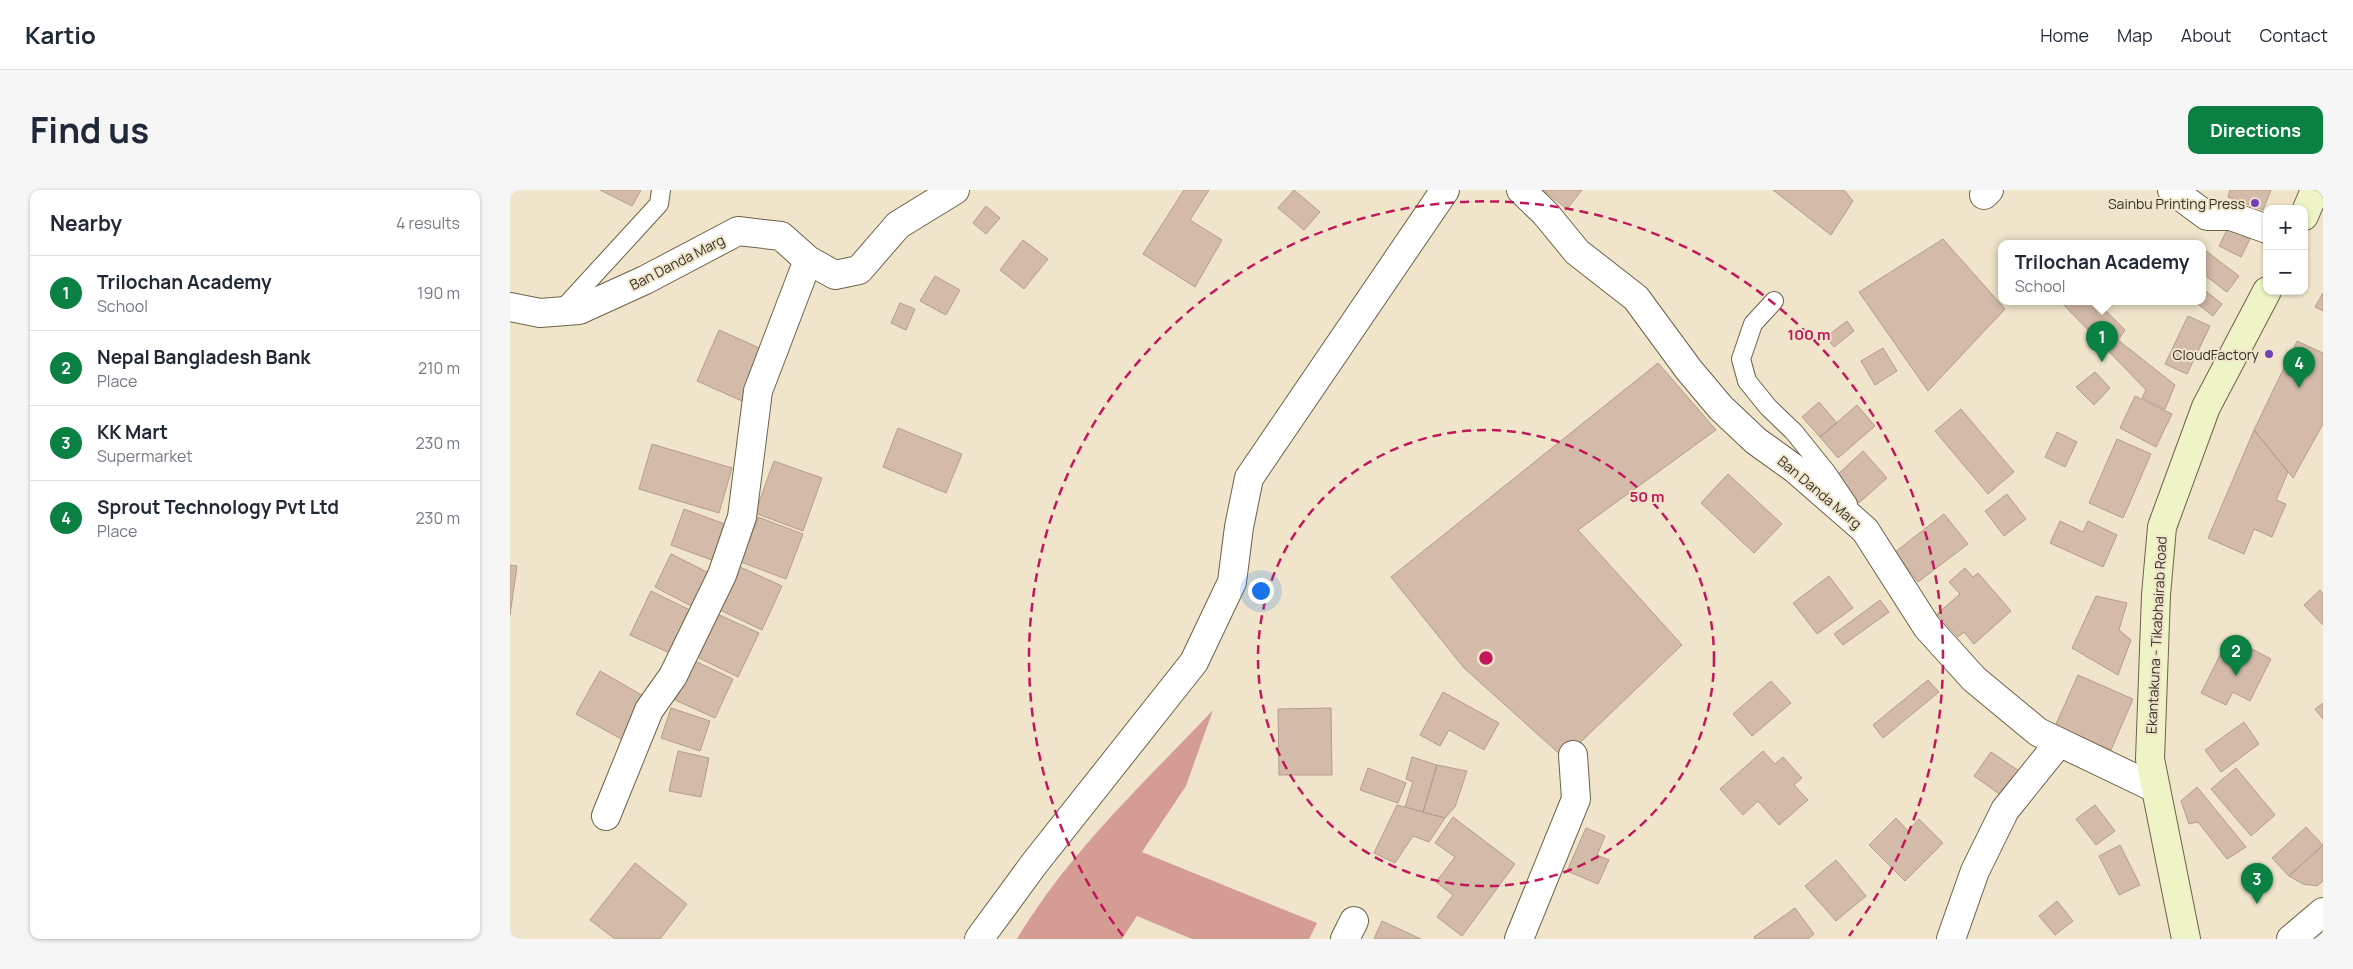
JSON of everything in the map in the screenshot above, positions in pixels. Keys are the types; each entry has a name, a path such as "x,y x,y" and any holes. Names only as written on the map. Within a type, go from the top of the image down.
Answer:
{"main road":[{"path":"2308,207 2315,190"},
{"name":"Ekantakuna - Tikabhairab Road","path":"2186,939 2155,788 2151,750 2156,595 2162,526 2206,407 2265,295"}],"street":[{"name":"Ban Danda Marg","path":"510,307 540,313 579,310 645,280 738,230 781,236 808,260 836,275 859,270 898,225 955,190"},
{"path":"979,939 1045,849 1194,662 1232,582 1238,527 1249,478 1445,190"},
{"name":"Ban Danda Marg","path":"1521,190 1545,213 1577,252 1636,298 1689,370 1721,408 1756,441 1795,469 1865,530 1927,627 1974,679 2038,732 2058,744 2155,788"},
{"path":"2172,190 2207,216 2231,216 2263,228"},
{"path":"606,816 649,710 673,676 725,567 742,517 758,391 808,260"},
{"path":"1951,939 1975,871 2005,810 2058,744"},
{"path":"1519,939 1576,799 1573,755"},
{"path":"2291,939 2323,912"}],"lane":[{"path":"560,312 659,204 662,190"},
{"path":"1774,301 1753,324 1740,359 1747,381 1794,432 1827,474 1865,530"}],"shaded area":[{"path":"1213,710 1186,786 1142,852 1317,923 1309,939 1192,939 1137,916 1122,939 1017,939 1037,907 1083,848"}],"building":[{"path":"600,190 641,190 632,206"},
{"path":"1184,190 1209,190 1190,220 1222,240 1195,287 1143,254"},
{"path":"1294,190 1320,212 1304,230 1278,208"},
{"path":"1543,190 1582,190 1567,209"},
{"path":"1773,190 1844,190 1853,201 1831,235"},
{"name":"Sainbu Printing Press","path":"2230,190 2271,190 2265,205 2263,205 2263,210 2228,197"},
{"path":"986,206 1000,218 986,234 973,223"},
{"path":"2228,228 2250,239 2241,257 2219,246"},
{"path":"1943,239 1998,301 1998,305 2001,305 2005,309 1928,391 1859,292"},
{"path":"1023,240 1048,259 1024,289 1000,270"},
{"path":"2206,251 2239,276 2227,292 2206,276"},
{"path":"935,276 960,290 946,315 920,301"},
{"path":"2206,291 2222,304 2213,316 2199,305 2206,305"},
{"path":"2323,293 2323,311 2315,307"},
{"path":"900,303 915,309 906,330 891,323"},
{"path":"2064,305 2100,305 2125,330 2118,340 2175,385 2165,409 2142,398 2146,390"},
{"path":"2188,316 2210,326 2187,374 2165,364"},
{"path":"1847,321 1854,331 1834,347 1826,337"},
{"path":"719,330 764,350 742,401 697,381"},
{"path":"2297,341 2323,353 2323,424 2293,478 2254,430"},
{"path":"1883,348 1897,371 1875,385 1861,361"},
{"path":"1658,363 1716,430 1578,530 1682,645 1564,758 1464,668 1391,577"},
{"path":"2095,372 2110,388 2094,405 2076,387"},
{"path":"2135,396 2172,414 2156,447 2120,428"},
{"path":"1819,402 1837,423 1820,437 1802,417"},
{"path":"1857,405 1875,426 1838,458 1820,437"},
{"path":"1961,409 2014,472 1988,494 1935,431"},
{"path":"898,428 962,454 946,493 883,467"},
{"path":"2254,430 2288,472 2276,500 2286,504 2272,537 2254,529 2244,554 2208,538"},
{"path":"2057,432 2077,442 2065,467 2045,457"},
{"path":"2117,439 2151,454 2123,518 2089,503"},
{"path":"652,444 732,468 719,513 639,489"},
{"path":"1863,451 1887,478 1859,503 1835,477"},
{"path":"774,461 822,478 803,531 755,513"},
{"path":"1728,474 1782,524 1754,553 1701,503"},
{"path":"2007,494 2026,519 2004,536 1985,511"},
{"path":"684,509 730,526 717,562 671,545"},
{"path":"1944,514 1968,544 1918,582 1895,552"},
{"path":"758,517 803,534 786,579 741,562"},
{"path":"2060,521 2083,532 2088,521 2117,535 2103,567 2050,543"},
{"path":"671,554 713,575 697,609 655,587"},
{"path":"510,565 517,566 510,615"},
{"path":"738,566 782,586 762,630 718,609"},
{"path":"1965,568 1973,577 1978,573 2011,611 1974,644 1964,632 1958,637 1937,614 1960,594 1949,582"},
{"path":"1829,576 1853,608 1817,634 1793,603"},
{"path":"2320,590 2323,594 2323,625 2304,605"},
{"path":"651,591 694,612 674,655 630,635"},
{"path":"2096,596 2127,603 2119,630 2131,640 2118,675 2072,648"},
{"path":"1880,600 1889,612 1843,645 1834,634"},
{"path":"715,613 759,633 738,677 695,656"},
{"path":"2229,637 2271,659 2250,701 2233,692 2226,705 2201,693"},
{"path":"693,660 733,679 715,718 675,700"},
{"path":"600,671 647,698 623,740 576,714"},
{"path":"2078,675 2133,699 2111,750 2055,726"},
{"path":"1928,680 1939,692 1883,738 1873,725"},
{"path":"1771,681 1791,703 1752,736 1733,714"},
{"path":"1443,692 1499,723 1484,750 1449,730 1440,746 1420,735"},
{"path":"2323,703 2323,719 2315,709"},
{"path":"671,708 710,721 700,751 661,738"},
{"path":"1331,708 1332,775 1279,775 1278,709"},
{"path":"2244,722 2259,744 2221,772 2205,750"},
{"path":"678,751 709,758 701,797 669,791"},
{"path":"1763,751 1775,764 1783,757 1802,778 1794,785 1808,800 1779,825 1758,801 1743,815 1720,789"},
{"path":"1991,752 2022,773 2005,798 1974,776"},
{"path":"1412,757 1437,765 1423,812 1405,807 1413,782 1406,779"},
{"path":"1437,765 1467,771 1455,807 1445,818 1423,812"},
{"path":"1368,768 1406,783 1398,803 1360,790"},
{"path":"2236,768 2275,815 2251,836 2211,789"},
{"path":"2197,787 2246,847 2227,859 2198,822 2189,824 2181,801"},
{"path":"1397,805 1445,818 1429,842 1413,836 1395,863 1374,853"},
{"path":"2095,805 2115,831 2096,845 2076,819"},
{"path":"1453,817 1515,864 1462,936 1437,917 1453,895 1436,882 1455,857 1435,843"},
{"path":"1896,818 1908,831 1919,819 1943,843 1905,881 1869,845"},
{"path":"2306,827 2323,845 2289,876 2272,858"},
{"path":"1586,828 1605,836 1597,855 1609,860 1598,884 1567,871"},
{"path":"2120,845 2140,885 2119,895 2099,856"},
{"path":"2323,845 2323,881 2317,886 2303,884 2289,876"},
{"path":"1836,860 1866,896 1836,921 1805,886"},
{"path":"635,863 687,904 660,939 615,939 590,920"},
{"path":"2057,901 2073,921 2055,935 2039,916"},
{"path":"1795,908 1814,934 1808,939 1755,939 1754,937"},
{"path":"1382,921 1421,939 1374,939"}],"place":[{"name":"Sainbu Printing Press","path":"2255,203"},
{"name":"CloudFactory","path":"2269,354"},
{"name":"Trilochan Academy","path":"2102,362"},
{"name":"Sprout Technology Pvt Ltd","path":"2299,388"},
{"name":"Nepal Bangladesh Bank","path":"2236,676"},
{"name":"KK Mart","path":"2257,904"}]}
